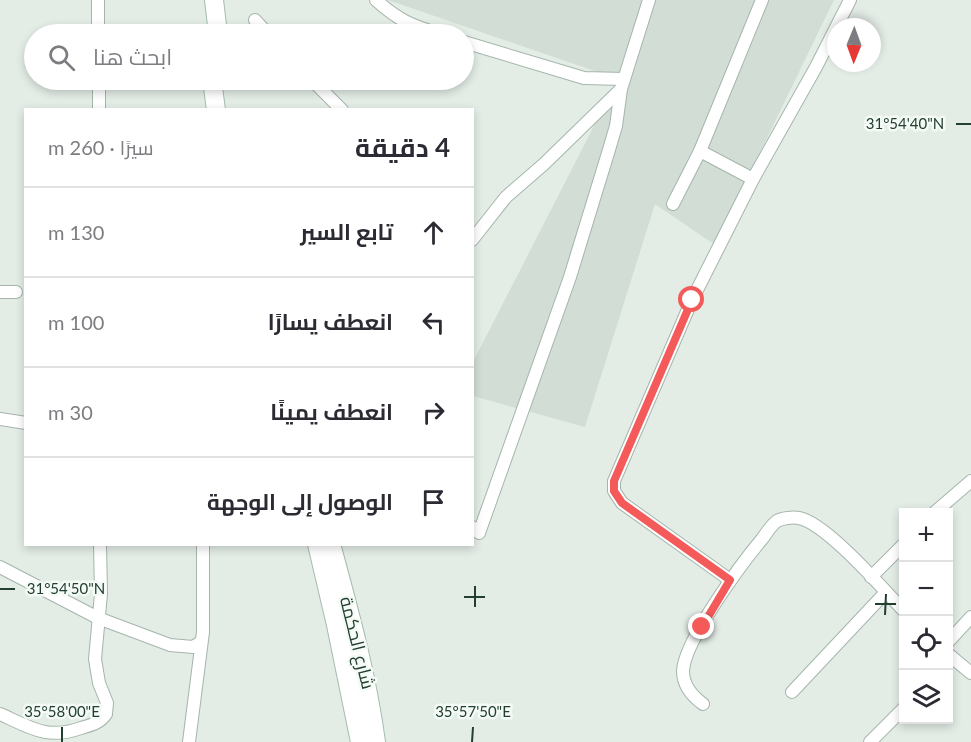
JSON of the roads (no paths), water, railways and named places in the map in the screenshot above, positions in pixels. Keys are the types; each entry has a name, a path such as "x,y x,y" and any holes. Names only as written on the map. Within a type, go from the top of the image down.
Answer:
{"street":[{"path":"98,0 98,24"},
{"path":"202,0 205,24"},
{"path":"214,0 217,24"},
{"path":"376,0 394,16 411,24"},
{"path":"673,204 700,152 762,0"},
{"path":"474,529 479,533 570,278 616,126 623,84 646,1"},
{"path":"730,580 622,503 614,491 614,481 692,300 753,179 816,67 845,2"},
{"path":"255,20 259,24"},
{"path":"474,45 584,78 623,84"},
{"path":"474,237 506,197 623,84"},
{"path":"99,90 99,108"},
{"path":"213,90 216,108"},
{"path":"225,90 228,108"},
{"path":"322,90 340,108"},
{"path":"700,152 753,179"},
{"path":"0,292 16,292"},
{"path":"0,419 24,423"},
{"path":"941,508 971,481"},
{"path":"704,704 689,691 683,672 688,650 730,580 776,522 792,517 813,523 846,550 899,607"},
{"path":"0,714 54,738 94,724 106,714 107,703 99,683 95,659 101,594 100,546"},
{"path":"189,742 203,619 203,546"},
{"name":"شارع الحكمة","path":"317,546 336,625 373,742"},
{"name":"شارع الحكمة","path":"332,546 370,699 373,742"},
{"path":"872,577 899,548"},
{"path":"0,567 98,618 170,645 193,647 201,642"},
{"path":"792,692 886,592"},
{"path":"953,637 971,617"},
{"path":"953,660 971,673"},
{"path":"870,742 899,712"}]}
